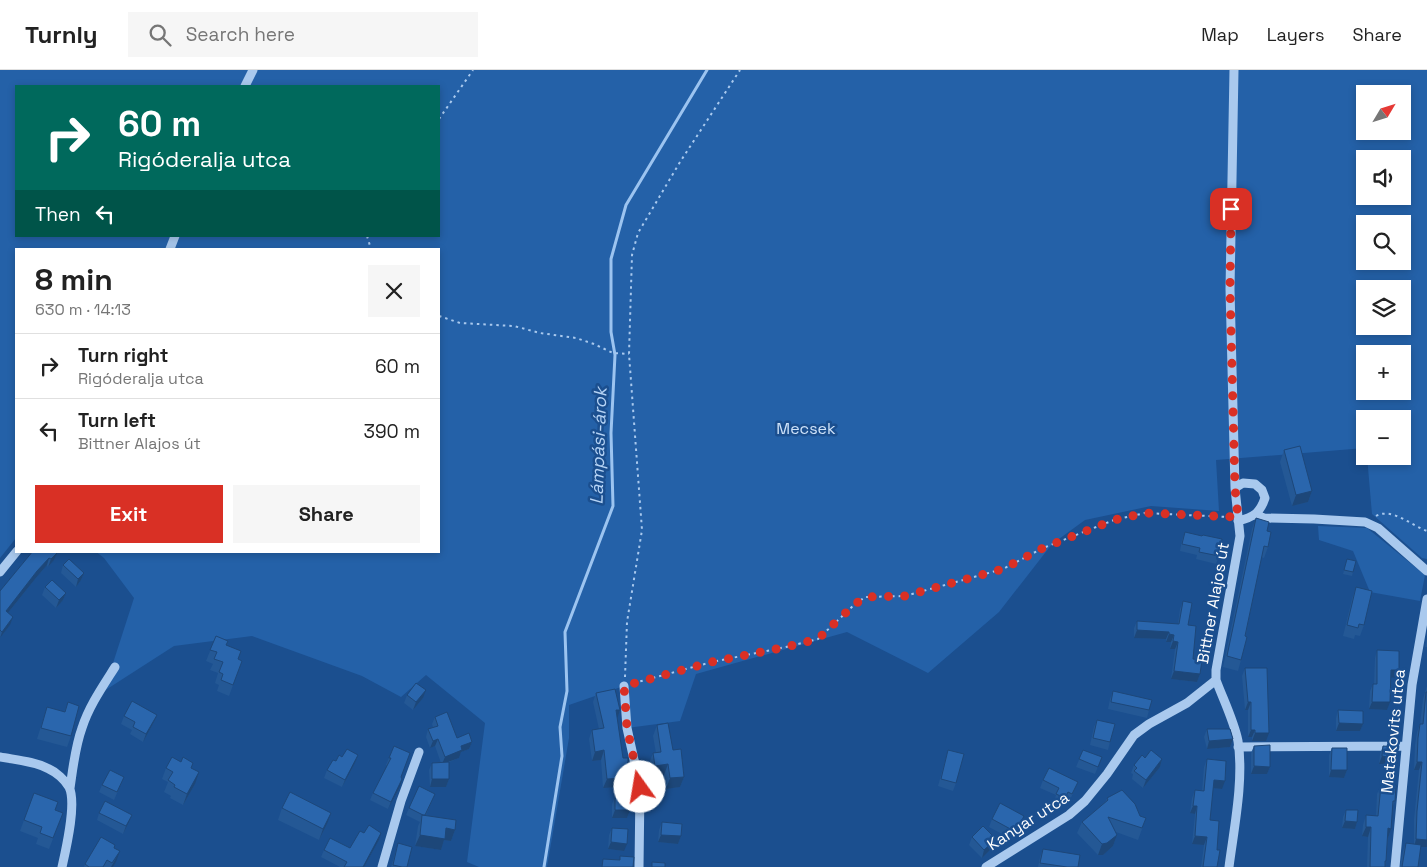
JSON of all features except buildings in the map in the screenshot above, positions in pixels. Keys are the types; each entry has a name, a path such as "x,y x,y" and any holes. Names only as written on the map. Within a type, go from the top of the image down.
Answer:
{"street":[{"path":"246,85 253,70"},
{"name":"Bittner Alajos út","path":"1229,867 1238,786 1238,740 1216,680 1216,670 1240,536 1235,488 1230,289 1234,70"},
{"path":"1235,488 1249,482 1262,490 1265,498 1261,509 1256,515"},
{"path":"1238,519 1256,515 1264,518 1365,522 1378,528 1427,571"},
{"path":"0,572 15,553"},
{"name":"Matakovits utca","path":"1394,867 1412,684 1427,599"},
{"path":"62,867 69,839 70,788 74,757 82,726 115,667"},
{"name":"Kanyar utca","path":"986,867 1069,815 1085,801 1107,774 1134,735 1148,724 1187,703 1216,680"},
{"path":"624,686 627,728 640,787 639,867"},
{"path":"1238,747 1406,746"},
{"path":"382,867 419,752"},
{"path":"0,758 36,764 50,769 62,778 70,788"}],"path":[{"path":"440,118 473,70"},
{"path":"740,70 680,162 638,233 632,255 629,354 642,530 627,622 624,686 712,662 818,639 865,597 905,596 1003,569 1043,548 1114,520 1145,513 1238,519"},
{"path":"440,316 460,323 514,326 540,333 576,338 614,353 629,354"},
{"path":"1365,522 1379,514 1396,516 1427,531"}],"green space":[{"name":"Mecsek","path":"0,70 1427,70 1427,559 1422,558 1372,514 1368,465 1411,465 1411,410 1356,410 1356,449 1216,460 1219,511 1151,506 1085,520 1052,544 999,612 928,673 847,632 696,674 680,721 627,728 624,686 569,705 569,738 547,867 479,867 467,862 485,723 426,675 401,697 362,676 252,636 174,646 104,691 134,598 104,558 98,553 440,553 440,248 15,248 15,539 0,558"},
{"path":"1318,526 1367,528 1425,575 1420,601 1370,592 1353,551 1319,540"}],"waterway":[{"name":"Lámpási-árok","path":"544,867 562,756 560,727 567,691 565,632 613,506 611,433 615,355 611,332 611,259 626,205 707,70"}],"route":[{"path":"640,787 627,728 624,686 712,662 818,639 865,597 905,596 1003,569 1043,548 1114,520 1145,513 1224,518 1238,517 1235,488 1230,309 1231,209"}]}
